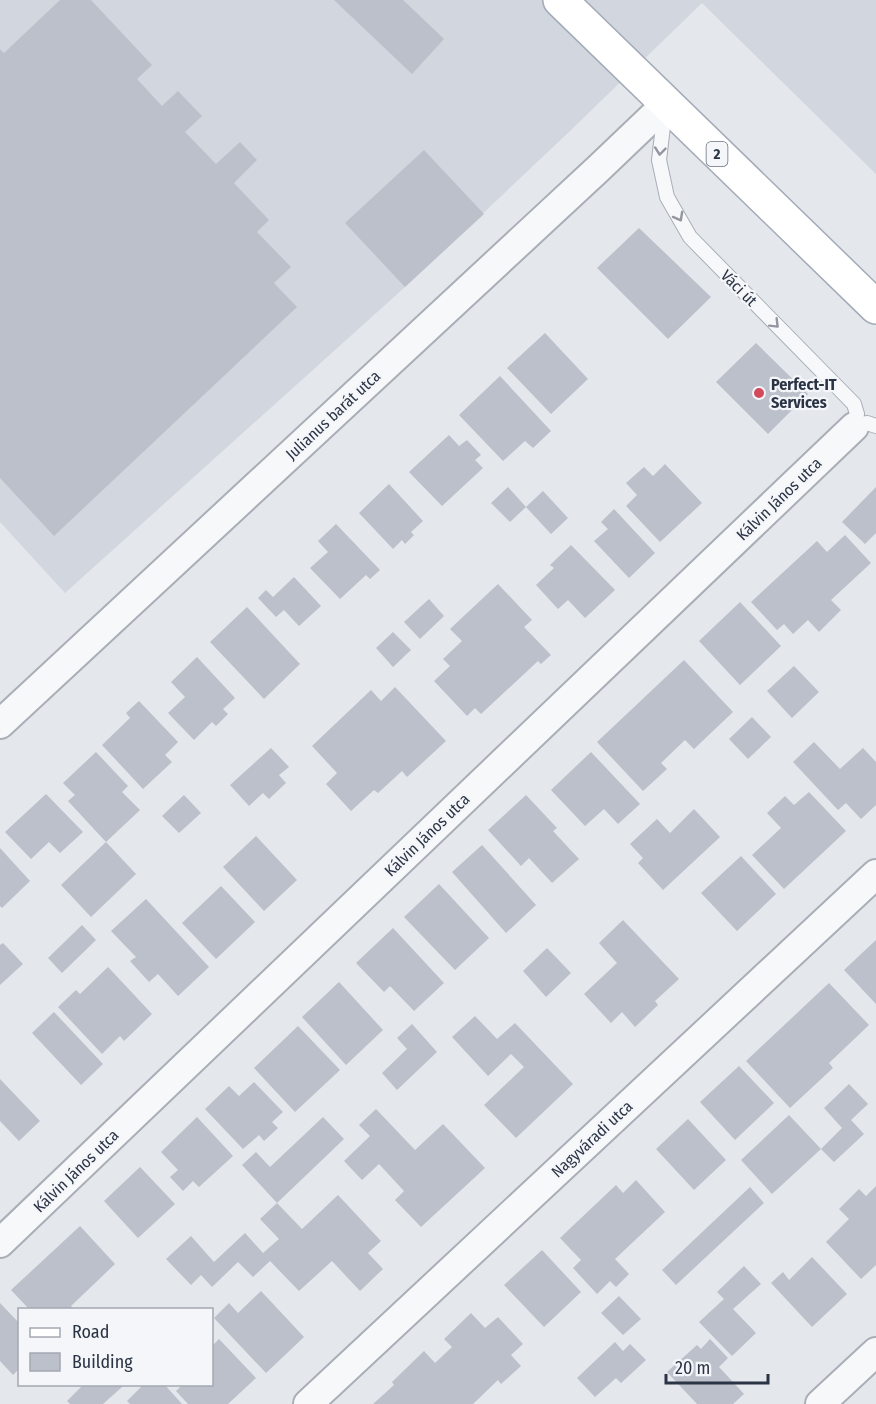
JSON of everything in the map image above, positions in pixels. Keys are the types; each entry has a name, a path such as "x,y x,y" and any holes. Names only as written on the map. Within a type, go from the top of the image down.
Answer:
{"main road":[{"name":"2","path":"560,0 876,307"}],"street":[{"name":"Julianus barát utca","path":"0,724 666,104"},
{"name":"Kálvin János utca","path":"0,1243 865,427"},
{"name":"Nagyváradi utca","path":"308,1404 876,874"},
{"path":"820,1404 876,1352"}],"lane":[{"name":"Váci út","path":"666,104 659,160 667,197 690,237 854,404 865,427"}],"shaded area":[{"path":"0,0 876,0 876,174 702,3 405,287 65,593 0,522"}],"building":[{"path":"60,0 91,0 152,65 137,79 162,106 178,91 202,116 185,132 216,164 240,142 257,160 234,183 269,220 257,232 291,267 274,283 297,307 54,536 0,478 0,49 4,53"},
{"path":"334,0 403,0 444,39 412,74"},
{"path":"424,150 484,214 405,287 345,223"},
{"path":"639,228 711,297 668,339 597,268"},
{"path":"545,333 588,379 551,414 507,368"},
{"path":"756,343 808,394 768,434 716,382"},
{"path":"500,376 551,431 533,448 525,441 503,461 459,415"},
{"path":"449,435 459,446 467,440 481,455 475,460 483,468 442,506 409,472"},
{"path":"665,464 702,503 660,542 626,506 637,495 626,483 644,467 653,476"},
{"path":"389,484 423,521 411,532 414,535 405,544 402,540 393,549 359,513"},
{"path":"508,487 526,507 510,522 491,503"},
{"path":"876,487 876,533 865,544 842,522"},
{"path":"543,491 568,518 551,534 526,507"},
{"path":"614,509 655,553 629,578 594,541 608,529 601,522"},
{"path":"336,524 380,570 370,579 366,575 340,599 310,568 328,552 318,541"},
{"path":"845,535 871,563 831,600 841,610 819,632 808,620 793,634 784,624 777,630 751,602 817,541 827,552"},
{"path":"571,545 615,590 585,618 568,600 558,609 536,585 554,568 550,565"},
{"path":"294,577 321,606 299,626 284,610 276,617 258,598 266,590 273,597"},
{"path":"498,584 532,620 524,627 551,655 541,664 538,661 481,714 475,708 467,716 434,681 450,666 443,659 462,641 450,629"},
{"path":"429,599 444,616 420,639 404,622"},
{"path":"740,602 781,646 740,685 699,641"},
{"path":"247,607 300,664 264,699 210,642"},
{"path":"393,632 411,650 393,667 376,648"},
{"path":"197,657 235,698 223,709 228,714 216,726 212,722 194,740 168,713 185,697 171,682"},
{"path":"684,660 733,712 694,749 685,740 661,763 667,769 643,791 597,742"},
{"path":"794,666 819,692 792,718 767,691"},
{"path":"395,687 446,741 407,777 402,771 378,793 374,790 351,811 326,784 337,773 312,746 371,690 381,701"},
{"path":"139,701 178,742 165,755 172,762 143,789 102,745 130,718 126,713"},
{"path":"752,717 771,737 748,759 729,739"},
{"path":"814,742 840,769 863,748 876,762 876,805 861,819 846,803 838,810 793,762"},
{"path":"271,748 289,767 279,775 286,783 269,799 263,793 249,806 230,785"},
{"path":"96,752 128,786 122,792 140,810 106,842 68,801 75,795 63,783"},
{"path":"591,752 640,804 618,824 604,809 585,826 551,790"},
{"path":"809,792 846,831 784,889 752,855 781,828 767,813 785,796 794,805"},
{"path":"46,794 83,832 60,853 49,842 31,859 5,832"},
{"path":"184,795 201,813 179,833 162,816"},
{"path":"526,795 557,828 553,831 579,859 552,883 529,858 521,866 488,830"},
{"path":"694,809 720,837 663,890 638,863 643,858 630,844 657,819 670,833"},
{"path":"256,836 297,880 264,911 223,867"},
{"path":"106,842 136,874 91,917 61,885"},
{"path":"482,845 536,905 506,933 452,872"},
{"path":"0,848 30,881 2,908 0,906"},
{"path":"741,856 776,894 737,931 701,893"},
{"path":"439,884 489,938 455,970 404,917"},
{"path":"221,886 255,922 216,959 182,923"},
{"path":"146,899 209,967 178,996 158,974 149,982 130,961 136,957 111,931"},
{"path":"623,920 679,979 655,1001 658,1005 635,1027 622,1012 611,1023 584,994 617,963 599,943"},
{"path":"82,925 96,940 62,973 48,958"},
{"path":"393,928 444,983 414,1011 390,986 384,992 356,963"},
{"path":"876,940 876,1004 844,970"},
{"path":"3,943 23,964 0,985 0,945"},
{"path":"547,948 571,973 546,997 523,971"},
{"path":"108,967 152,1014 124,1041 120,1036 102,1054 58,1007 76,990 80,994"},
{"path":"339,982 383,1030 346,1065 302,1017"},
{"path":"829,983 869,1025 829,1063 833,1068 790,1108 746,1061"},
{"path":"54,1012 103,1064 81,1085 32,1033"},
{"path":"475,1016 497,1039 515,1023 573,1084 516,1138 484,1105 524,1067 511,1054 488,1076 452,1037"},
{"path":"412,1024 437,1052 397,1090 382,1073 407,1049 397,1038"},
{"path":"298,1026 340,1070 295,1112 254,1068"},
{"path":"739,1066 774,1103 735,1140 700,1102"},
{"path":"0,1079 40,1121 19,1141 0,1121"},
{"path":"254,1082 283,1112 272,1122 278,1128 264,1141 259,1135 243,1149 205,1109 229,1086 239,1096"},
{"path":"849,1084 868,1104 851,1120 864,1134 834,1162 821,1149 842,1128 824,1108"},
{"path":"376,1109 415,1150 443,1124 485,1168 421,1227 395,1200 404,1191 379,1164 362,1180 344,1161 370,1136 359,1125"},
{"path":"789,1115 821,1149 772,1194 741,1160"},
{"path":"197,1117 233,1156 199,1187 193,1181 183,1191 170,1177 178,1170 161,1152"},
{"path":"323,1117 344,1139 277,1203 242,1165 256,1152 270,1167"},
{"path":"688,1119 726,1160 694,1190 656,1149"},
{"path":"140,1167 175,1204 138,1238 104,1201"},
{"path":"636,1180 665,1212 615,1259 629,1274 616,1287 610,1281 597,1294 573,1268 581,1260 560,1238 616,1185 623,1193"},
{"path":"876,1186 876,1265 861,1279 826,1242 849,1219 839,1209 859,1189 866,1196"},
{"path":"750,1187 764,1203 676,1285 662,1270"},
{"path":"338,1195 381,1241 368,1253 383,1269 360,1291 332,1261 299,1291 270,1261 253,1277 238,1262 212,1287 201,1275 191,1285 166,1259 191,1236 214,1262 245,1233 263,1253 279,1239 260,1219 277,1203 302,1229"},
{"path":"80,1226 115,1264 71,1306 73,1308 28,1308 11,1290"},
{"path":"542,1250 581,1292 544,1327 504,1285"},
{"path":"812,1257 847,1294 812,1327 771,1283 783,1272 789,1280"},
{"path":"744,1266 761,1284 733,1309 756,1333 732,1356 699,1322 724,1299 717,1292"},
{"path":"261,1291 304,1337 266,1373 214,1318 229,1303 238,1313"},
{"path":"619,1296 641,1319 623,1335 601,1313"},
{"path":"0,1303 18,1322 18,1370 13,1375 0,1361"},
{"path":"471,1313 485,1328 498,1317 523,1344 511,1355 521,1366 501,1384 498,1380 473,1404 373,1404 394,1385 392,1382 424,1351 435,1363 452,1347 444,1339"},
{"path":"219,1339 256,1378 228,1404 188,1404 176,1391 181,1386 213,1386 213,1345"},
{"path":"710,1339 728,1358 719,1367 744,1394 733,1404 697,1404 667,1372 697,1345 701,1349"},
{"path":"615,1342 623,1351 630,1344 646,1360 621,1383 616,1378 595,1397 577,1378"},
{"path":"82,1386 122,1387 103,1404 70,1404 67,1401"},
{"path":"142,1386 166,1386 182,1404 130,1404 127,1401"}],"place":[{"name":"Perfect-IT Services","path":"759,393"}]}
